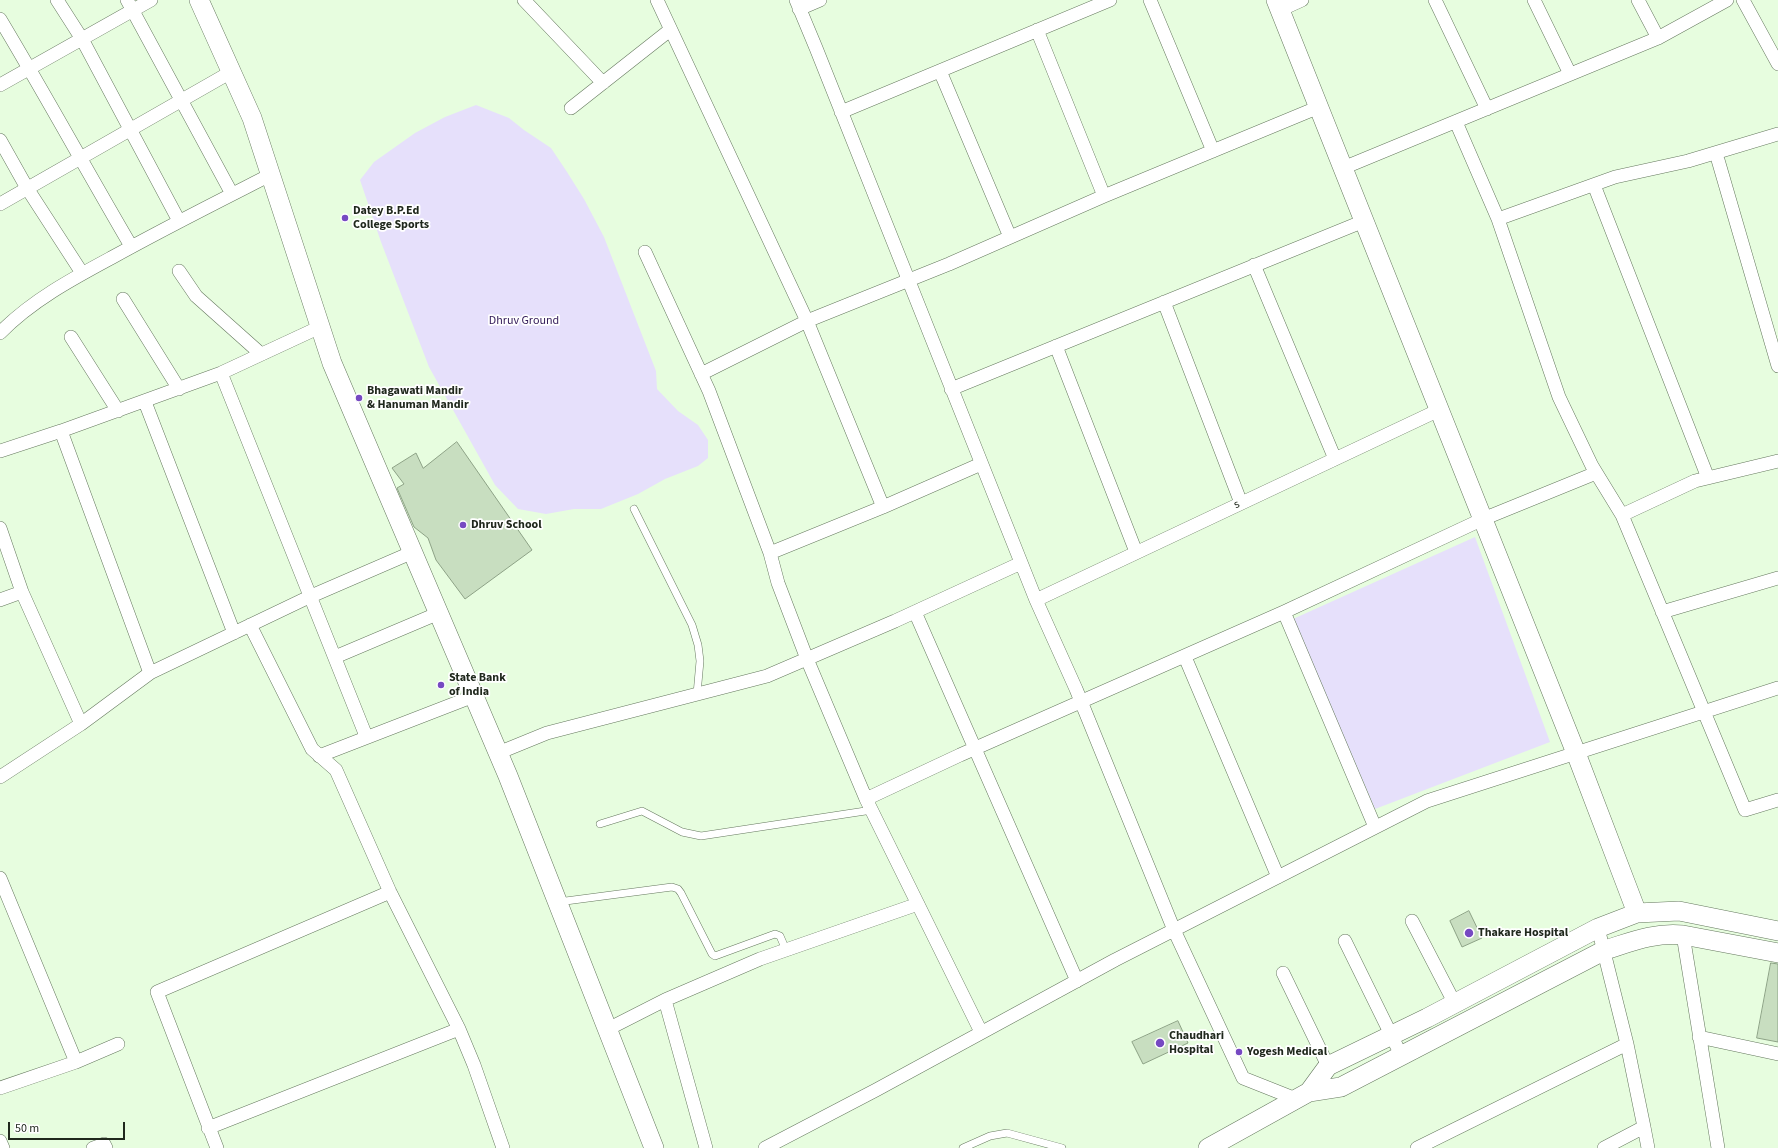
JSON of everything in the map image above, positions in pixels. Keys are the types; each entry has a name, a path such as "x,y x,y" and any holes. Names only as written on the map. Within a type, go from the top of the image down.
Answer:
{"street":[{"path":"57,0 82,39 179,221"},
{"path":"0,85 82,39 130,5 151,0"},
{"path":"199,0 252,118 332,363 498,753 654,1148"},
{"path":"524,0 603,83"},
{"path":"657,0 807,321 883,507"},
{"path":"820,0 798,4 1036,600 1081,702 1174,930 1244,1078 1303,1096"},
{"path":"841,112 1110,0"},
{"path":"1150,0 1214,151"},
{"path":"1302,0 1278,5 1576,753 1637,913"},
{"path":"1435,0 1487,109"},
{"path":"1534,0 1570,74"},
{"path":"1638,0 1658,38"},
{"path":"1343,168 1658,38 1727,0"},
{"path":"1743,0 1778,64"},
{"path":"130,5 232,194"},
{"path":"0,19 131,246"},
{"path":"572,108 670,30"},
{"path":"1037,30 1104,196"},
{"path":"940,71 1010,237"},
{"path":"0,204 231,72"},
{"path":"701,374 807,321 949,264 1104,196 1318,107"},
{"path":"1456,122 1498,219 1560,397 1596,473 1622,515 1744,810 1778,800"},
{"path":"1498,219 1615,177 1688,161 1778,134"},
{"path":"0,140 27,188 82,273"},
{"path":"1716,153 1778,366"},
{"path":"0,333 20,315 82,273 270,174"},
{"path":"1594,185 1708,478"},
{"path":"951,389 1364,220"},
{"path":"645,252 709,391 770,553 778,583 807,659 869,804 981,1032"},
{"path":"1254,265 1335,459"},
{"path":"178,271 196,296 261,354"},
{"path":"123,299 179,389"},
{"path":"1164,302 1241,503"},
{"path":"0,450 145,402 221,373 320,327"},
{"path":"72,337 118,411"},
{"path":"1056,346 1136,552"},
{"path":"221,373 366,736"},
{"path":"145,402 234,633"},
{"name":"s","path":"1036,600 1439,410"},
{"path":"61,431 150,674"},
{"path":"1622,515 1695,482 1778,461"},
{"path":"770,553 883,507 981,464"},
{"path":"869,804 976,748 1284,612 1483,519 1596,473"},
{"path":"0,528 22,592 81,724"},
{"path":"0,777 81,724 150,674 310,597 413,552"},
{"path":"498,753 547,733 767,676 915,612 1021,563"},
{"path":"1662,612 1778,578"},
{"path":"0,600 22,592"},
{"path":"915,612 1077,981"},
{"path":"1284,612 1376,827"},
{"path":"335,657 439,613"},
{"path":"250,625 312,749 336,770 390,892 459,1029 474,1065 504,1148"},
{"path":"1185,656 1278,877"},
{"path":"765,1148 1174,930 1427,801 1778,688"},
{"path":"319,756 366,736 474,696"},
{"path":"0,878 76,1062"},
{"path":"216,1148 157,992 390,892"},
{"path":"608,1029 665,1000 760,959 918,904"},
{"path":"1303,1096 1328,1066 1455,1004 1598,928 1637,913 1679,911 1778,931"},
{"path":"1412,921 1455,1004"},
{"path":"1598,928 1605,950 1627,1044 1648,1148"},
{"path":"1208,1148 1303,1096 1341,1087 1400,1055 1605,950 1659,934 1683,934 1778,953"},
{"path":"1683,934 1718,1148"},
{"path":"1345,941 1400,1055"},
{"path":"1283,973 1328,1066"},
{"path":"665,1000 706,1148"},
{"path":"208,1128 459,1029"},
{"path":"1699,1037 1778,1054"},
{"path":"0,1088 76,1062 118,1044"},
{"path":"1417,1148 1627,1044"},
{"path":"1604,1148 1644,1127"},
{"path":"0,1140 3,1148"},
{"path":"92,1148 104,1144 106,1148"}],"lane":[{"path":"634,510 692,625 698,645 700,661 697,694"},
{"path":"600,824 642,811 682,832 700,836 869,804"},
{"path":"558,902 672,887 678,889 681,893 712,954 715,956 775,934 780,936 786,950"},
{"path":"962,1148 990,1136 1007,1133 1062,1148"}],"green space":[{"name":"Dhruv Ground","path":"476,105 509,118 551,148 584,199 604,237 656,371 657,389 678,411 698,425 708,440 708,458 698,466 665,479 638,494 601,509 574,509 546,514 518,509 495,485 429,367 381,242 360,180 374,162 415,133 445,117"},
{"path":"1475,537 1550,742 1375,809 1293,619"}],"building":[{"name":"Dhruv School","path":"457,442 532,550 465,599 436,560 428,538 414,527 397,488 404,484 392,468 416,453 423,468"},
{"path":"1469,911 1482,938 1462,947 1450,921"},
{"path":"1771,963 1778,964 1778,1042 1757,1038"},
{"path":"1178,1021 1188,1043 1143,1064 1132,1042"}],"place":[{"name":"Datey B.P.Ed College Sports","path":"345,218"},
{"name":"Bhagawati Mandir & Hanuman Mandir","path":"359,398"},
{"name":"Dhruv School","path":"463,525"},
{"name":"State Bank of India","path":"441,685"},
{"name":"Thakare Hospital","path":"1469,933"},
{"name":"Chaudhari Hospital","path":"1160,1043"},
{"name":"Yogesh Medical","path":"1239,1052"}]}
